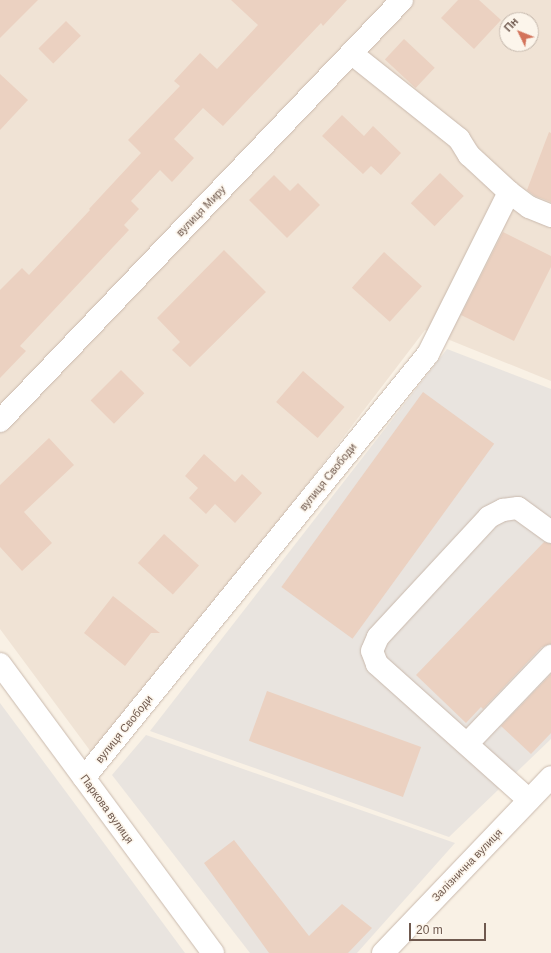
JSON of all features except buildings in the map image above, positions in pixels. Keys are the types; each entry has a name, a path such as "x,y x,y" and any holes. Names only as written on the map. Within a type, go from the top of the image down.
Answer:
{"street":[{"name":"вулиця Миру","path":"0,421 402,0"},
{"path":"351,54 459,140 469,155 509,192 529,207 551,216"},
{"name":"вулиця Свободи","path":"84,778 428,354 509,192"},
{"path":"529,800 376,664 372,651 378,637 489,517 503,510 518,508 551,532"},
{"path":"467,744 551,656"},
{"name":"Паркова вулиця","path":"0,664 213,953"},
{"name":"Залізнична вулиця","path":"383,953 551,777"}],"shaded area":[{"path":"0,0 551,0 551,381 425,330 97,760 0,629"},
{"path":"447,349 551,389 551,739 449,837 150,731"},
{"path":"0,703 95,831 185,953 0,953"},
{"path":"146,735 455,843 357,953 250,953 112,775"}]}
